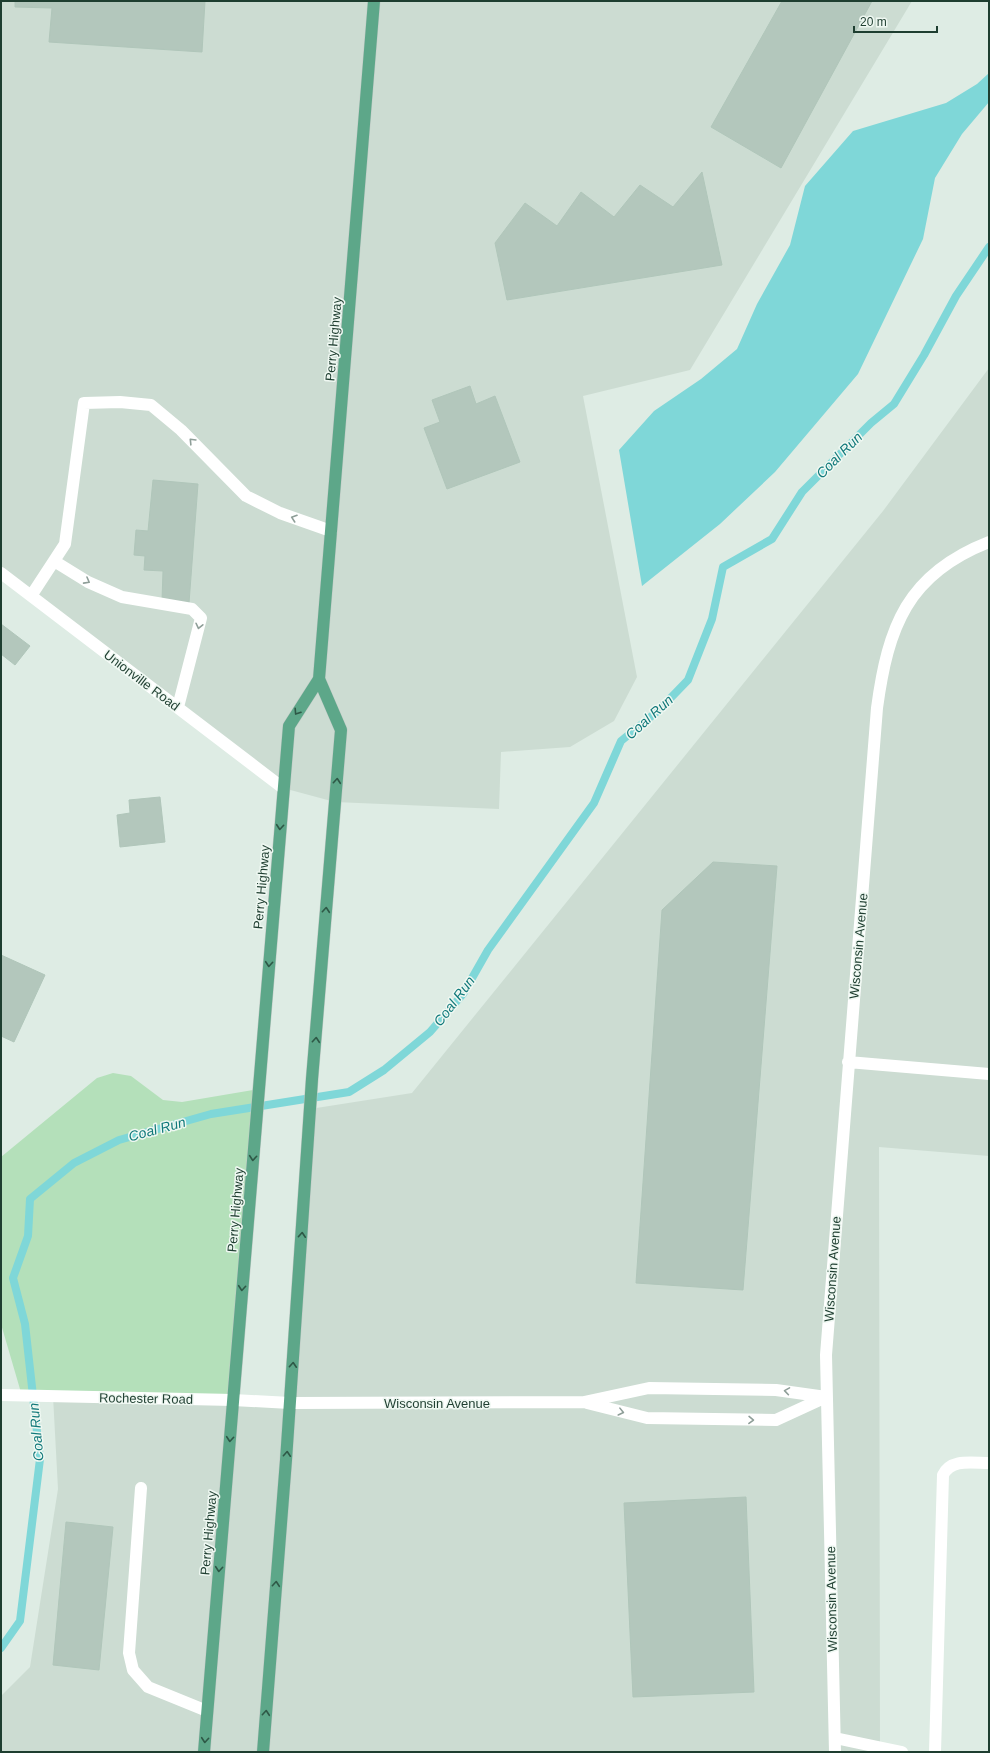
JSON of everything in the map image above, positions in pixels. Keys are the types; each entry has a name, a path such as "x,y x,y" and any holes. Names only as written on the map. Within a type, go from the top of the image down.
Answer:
{"main road":[{"name":"Perry Highway","path":"263,1752 290,1404 312,1079 341,730 319,680 374,1"},
{"name":"Perry Highway","path":"204,1752 288,726 319,680"}],"street":[{"path":"31,596 65,544 84,403 120,402 151,405 181,430 246,496 280,513 331,530"},
{"name":"Wisconsin Avenue","path":"835,1752 826,1355 828,1313 876,708 884,664 891,638 902,613 914,594 928,578 942,566 989,542"},
{"path":"54,561 88,582 122,597 192,610 201,618 178,707"},
{"name":"Unionville Road","path":"1,573 284,788"},
{"path":"848,1062 989,1074"},
{"name":"Wisconsin Avenue","path":"290,1404 584,1402 649,1388 776,1390 826,1397"},
{"name":"Rochester Road","path":"1,1395 233,1400 290,1404"},
{"name":"Wisconsin Avenue","path":"584,1402 648,1418 776,1420 826,1397"},
{"path":"935,1752 943,1475 946,1468 954,1463 989,1464"},
{"path":"141,1488 129,1653 133,1670 148,1687 207,1712"},
{"path":"835,1738 902,1752"}],"shaded area":[{"path":"1,1 912,1 690,370 583,396 637,677 614,721 570,747 501,752 499,809 335,802 283,788 1,573"},
{"path":"989,368 989,1156 879,1147 880,1752 1,1752 1,1696 30,1667 58,1489 53,1396 290,1403 310,1109 412,1093 883,511"}],"green space":[{"path":"113,1073 131,1076 163,1100 182,1102 259,1089 233,1400 22,1396 1,1324 1,1157 97,1078"}],"water":[{"path":"989,73 989,102 962,134 935,178 923,239 858,374 775,472 720,524 642,586 619,450 654,411 701,379 737,349 757,304 790,245 805,186 853,131 946,103 977,84"}],"building":[{"path":"15,1 205,1 202,52 49,42 52,8 15,7"},
{"path":"782,1 872,1 781,168 711,127"},
{"path":"702,172 722,265 507,300 495,243 525,203 557,226 581,192 614,217 640,185 673,207"},
{"path":"470,386 476,404 495,396 520,462 447,489 424,428 440,422 432,400"},
{"path":"153,480 198,484 189,603 162,601 163,571 144,570 145,556 134,555 136,530 148,531"},
{"path":"1,624 30,646 15,665 1,654"},
{"path":"160,797 165,842 120,847 117,815 130,813 129,800"},
{"path":"713,862 777,866 743,1290 636,1283 662,910"},
{"path":"1,955 45,975 14,1042 1,1036"},
{"path":"746,1497 754,1692 633,1697 624,1503"},
{"path":"66,1522 113,1527 99,1670 53,1665"}],"waterway":[{"name":"Coal Run","path":"1,1648 20,1621 40,1459 25,1324 13,1278 28,1236 30,1199 74,1163 119,1140 211,1114 349,1092 384,1070 430,1032 463,994 488,950 594,803 621,741 659,710 688,680 712,619 723,567 772,539 802,492 871,423 894,404 924,355 956,296 989,247"}]}
